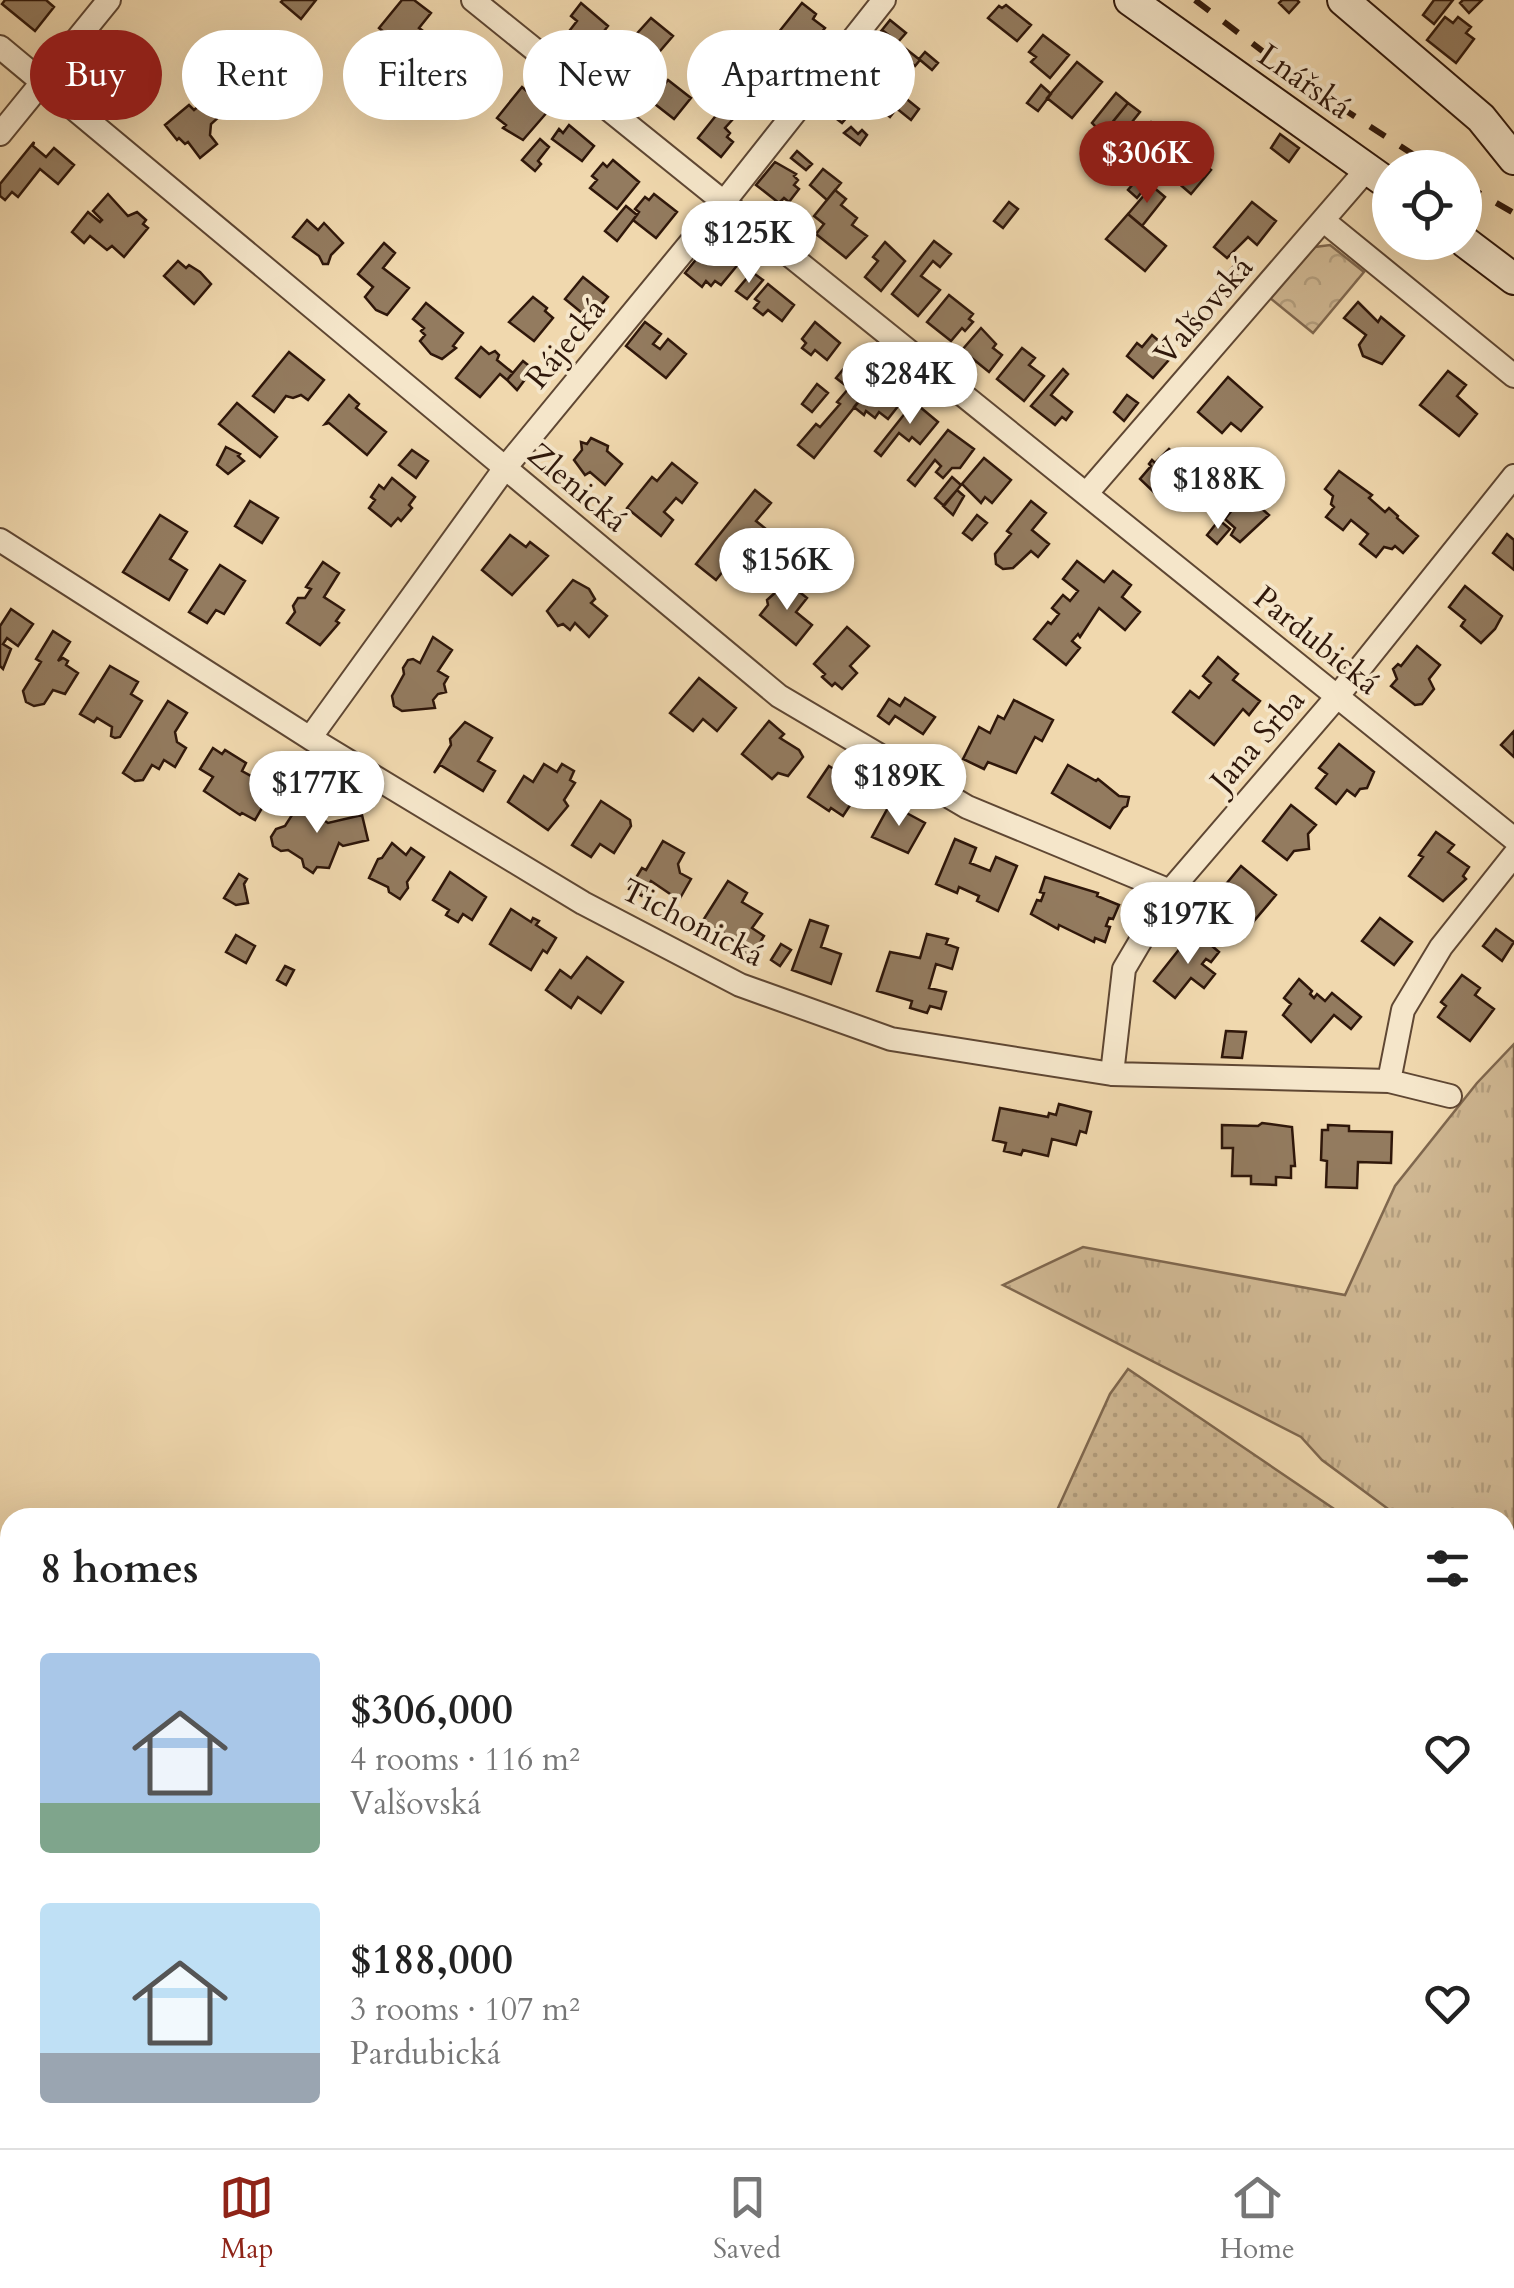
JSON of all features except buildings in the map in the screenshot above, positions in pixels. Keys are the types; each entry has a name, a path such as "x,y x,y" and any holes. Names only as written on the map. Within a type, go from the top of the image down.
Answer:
{"street":[{"path":"84,30 109,0"},
{"name":"Pardubická","path":"474,0 1514,839"},
{"name":"Rájecká","path":"310,738 505,468 884,0"},
{"name":"Lnářská","path":"1130,0 1372,171"},
{"path":"1342,0 1481,118 1514,160"},
{"name":"Zlenická","path":"0,47 30,72"},
{"path":"0,134 30,97"},
{"name":"Zlenická","path":"88,120 779,696 967,807 1170,891"},
{"name":"Valšovská","path":"1086,494 1324,221 1372,182"},
{"path":"1324,221 1514,376"},
{"path":"1482,255 1514,279"},
{"name":"Jana Srba","path":"1112,1074 1124,969 1170,891 1336,698 1514,476"},
{"name":"Tichonická","path":"0,540 310,738 583,903 740,985 892,1039 1112,1074 1388,1081 1450,1096"},
{"path":"1388,1081 1403,1010 1442,947 1514,855"}],"green space":[{"path":"1330,245 1364,272 1313,333 1270,298 1315,247"},
{"path":"1514,1044 1514,1508 1387,1508 1322,1460 1301,1437 1003,1285 1083,1247 1345,1295 1395,1186 1477,1083"},
{"path":"1128,1369 1333,1508 1058,1508 1110,1394"}],"railway":[{"path":"1195,0 1314,90 1406,150"},
{"path":"1482,195 1514,213"}]}
